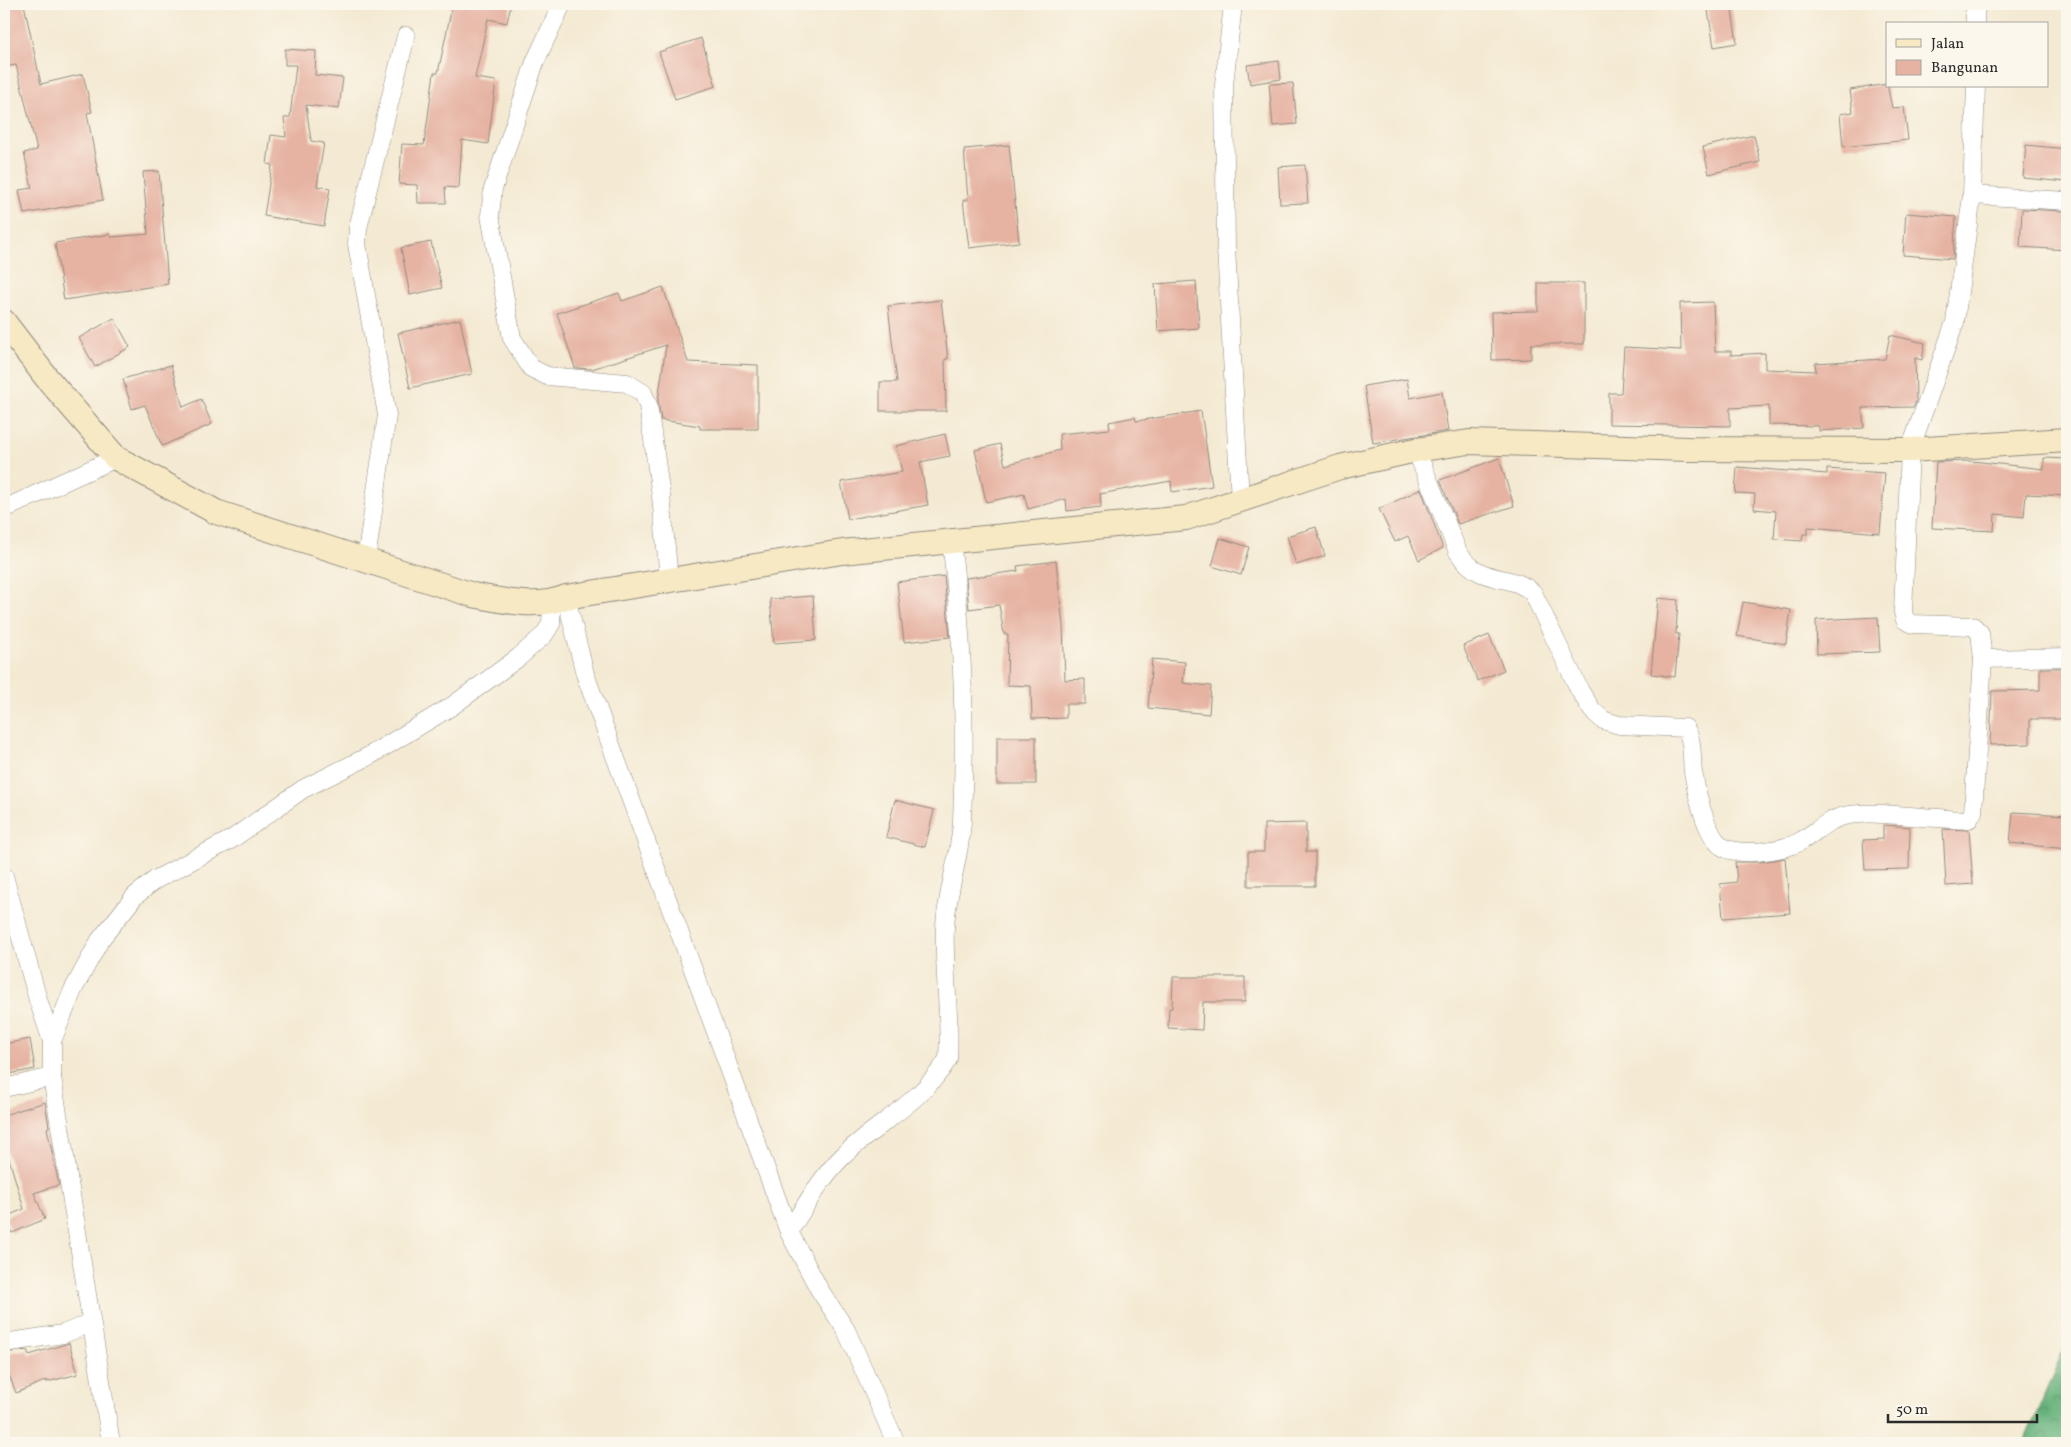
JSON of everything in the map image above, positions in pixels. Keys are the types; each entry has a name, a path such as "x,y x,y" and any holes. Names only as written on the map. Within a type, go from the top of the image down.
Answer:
{"street":[{"path":"562,4 535,62 493,189 490,215 512,338 531,368 546,376 627,383 643,393 648,405 660,487 669,579"},
{"path":"1233,4 1224,94 1226,248 1240,500"},
{"path":"1975,4 1975,22"},
{"path":"366,560 387,415 357,244 358,228 406,36"},
{"path":"1416,450 1458,552 1465,563 1493,579 1523,584 1533,593 1580,691 1592,710 1603,720 1619,725 1685,728 1690,736 1693,774 1708,829 1719,844 1729,850 1742,854 1800,842 1826,823 1844,816 1866,814 1969,819 1974,812 1983,659 1980,633 1976,627 1913,624 1905,620 1904,616 1910,450 1933,391 1955,322 1972,195 1976,88"},
{"path":"1972,195 2067,200"},
{"path":"4,322 46,377 116,458 216,512 473,595 507,601 559,600 669,579 693,578 842,552 1186,518 1340,467 1416,450 1469,442 1688,449 1910,450 2067,440"},
{"path":"4,509 116,458"},
{"path":"789,1232 824,1176 843,1156 902,1110 939,1074 948,1059 945,926 962,822 963,702 960,614 951,541"},
{"path":"559,600 789,1232 818,1289 846,1330 896,1443"},
{"path":"52,1041 73,990 100,940 135,896 155,880 232,839 303,790 369,756 452,706 518,658 544,635 551,624 559,600"},
{"path":"1983,659 2067,657"},
{"path":"4,876 38,1000 52,1041 52,1077 111,1443"},
{"path":"4,1088 52,1077"},
{"path":"4,1343 62,1334 91,1324"}],"green space":[{"path":"2067,1341 2067,1443 2024,1443"}],"building":[{"path":"4,4 24,4 41,84 83,74 92,112 87,113 103,200 24,214 19,190 32,188 24,153 37,150 16,65 4,67"},
{"path":"450,4 511,4 507,23 488,19 475,78 496,81 488,144 462,140 459,188 445,187 446,203 418,203 417,185 399,184 402,144 424,145 434,73 438,73 451,11"},
{"path":"1707,4 1731,4 1737,43 1714,47"},
{"path":"701,38 716,86 675,99 659,52"},
{"path":"285,49 316,51 315,75 343,78 339,109 306,105 311,141 324,143 317,186 330,188 324,226 264,216 272,165 267,164 271,135 286,137 284,118 290,117 296,65 285,65"},
{"path":"1279,61 1281,79 1250,84 1247,65"},
{"path":"1293,83 1297,124 1273,126 1269,84"},
{"path":"1886,84 1892,108 1904,107 1908,140 1843,147 1840,114 1853,112 1850,90"},
{"path":"1754,135 1760,162 1709,174 1703,147"},
{"path":"1009,145 1019,242 969,248 963,200 968,200 964,149"},
{"path":"2026,145 2067,149 2067,182 2023,178"},
{"path":"1305,165 1308,203 1280,204 1278,167"},
{"path":"159,171 168,284 64,300 55,243 110,234 111,237 148,234 143,172"},
{"path":"2022,209 2067,211 2067,250 2020,247"},
{"path":"1906,213 1956,217 1953,259 1903,255"},
{"path":"431,242 442,288 410,295 401,248"},
{"path":"1196,281 1199,328 1158,331 1155,284"},
{"path":"1538,283 1584,283 1584,344 1531,344 1531,359 1492,360 1491,312 1538,311"},
{"path":"663,287 688,362 758,365 758,429 700,429 700,426 661,420 658,401 666,345 592,369 575,368 557,313 619,293 622,301"},
{"path":"941,300 948,359 945,359 946,411 880,411 880,382 897,382 888,306"},
{"path":"1713,302 1715,351 1731,351 1731,355 1765,353 1765,369 1816,371 1815,363 1885,359 1890,335 1925,343 1922,360 1915,358 1916,400 1914,407 1862,408 1864,428 1819,431 1819,426 1769,425 1769,406 1730,408 1730,426 1609,424 1609,393 1621,393 1624,347 1681,350 1680,303"},
{"path":"114,318 130,347 95,367 79,338"},
{"path":"460,319 472,374 410,388 398,333"},
{"path":"171,365 183,407 201,399 212,424 162,446 145,405 132,409 123,379"},
{"path":"1407,379 1410,398 1442,392 1448,431 1373,443 1364,386"},
{"path":"1201,411 1212,486 1172,492 1171,481 1100,494 1101,507 1067,511 1066,499 1028,509 1024,494 986,502 975,450 1000,444 1005,465 1060,450 1059,434 1110,429 1109,422 1135,417 1136,421"},
{"path":"945,434 950,456 920,462 928,505 848,519 841,482 902,472 896,446"},
{"path":"1499,458 1514,506 1458,524 1440,480"},
{"path":"2044,458 2067,459 2067,496 2026,494 2024,517 1995,514 1994,531 1932,528 1936,462 1972,461 2044,469"},
{"path":"1737,467 1827,474 1827,469 1885,473 1880,533 1808,527 1808,534 1803,534 1802,541 1774,539 1776,511 1754,509 1755,494 1735,493"},
{"path":"1421,489 1443,548 1419,560 1408,536 1395,542 1379,509"},
{"path":"1316,527 1325,556 1296,565 1287,536"},
{"path":"1220,538 1249,547 1241,575 1212,566"},
{"path":"1056,561 1063,626 1065,680 1085,679 1085,704 1066,704 1066,718 1032,719 1031,686 1007,685 1008,634 1004,634 999,605 969,609 966,578 1018,571 1017,566"},
{"path":"944,576 950,637 904,642 897,582"},
{"path":"813,596 816,640 774,643 770,599"},
{"path":"1658,598 1678,600 1676,634 1679,634 1675,677 1651,674"},
{"path":"1743,602 1791,610 1786,644 1737,636"},
{"path":"1878,617 1880,652 1817,654 1816,620"},
{"path":"1489,635 1504,670 1478,681 1463,646"},
{"path":"1152,659 1185,662 1183,683 1211,686 1209,714 1148,708"},
{"path":"2040,668 2067,668 2067,719 2030,719 2030,744 1990,745 1992,691 2040,690"},
{"path":"997,737 1036,737 1036,784 997,784"},
{"path":"895,800 934,810 925,847 886,837"},
{"path":"2013,812 2067,815 2067,849 2010,843"},
{"path":"1306,823 1306,852 1315,852 1315,886 1248,886 1248,852 1264,852 1264,824"},
{"path":"1883,825 1910,827 1909,869 1865,870 1863,840 1883,839"},
{"path":"1943,829 1969,830 1973,884 1946,886"},
{"path":"1785,858 1790,913 1723,918 1720,884 1737,882 1735,862 1760,862"},
{"path":"1173,977 1245,977 1245,1002 1203,1002 1202,1030 1168,1028 1169,1008 1172,1008"},
{"path":"30,1039 35,1069 4,1075 4,1044"},
{"path":"45,1102 49,1127 47,1128 59,1185 34,1193 45,1219 12,1233 5,1217 24,1209 4,1142 4,1115"},
{"path":"69,1343 78,1374 47,1382 47,1380 16,1393 4,1362 4,1353 27,1350 29,1355"}]}
